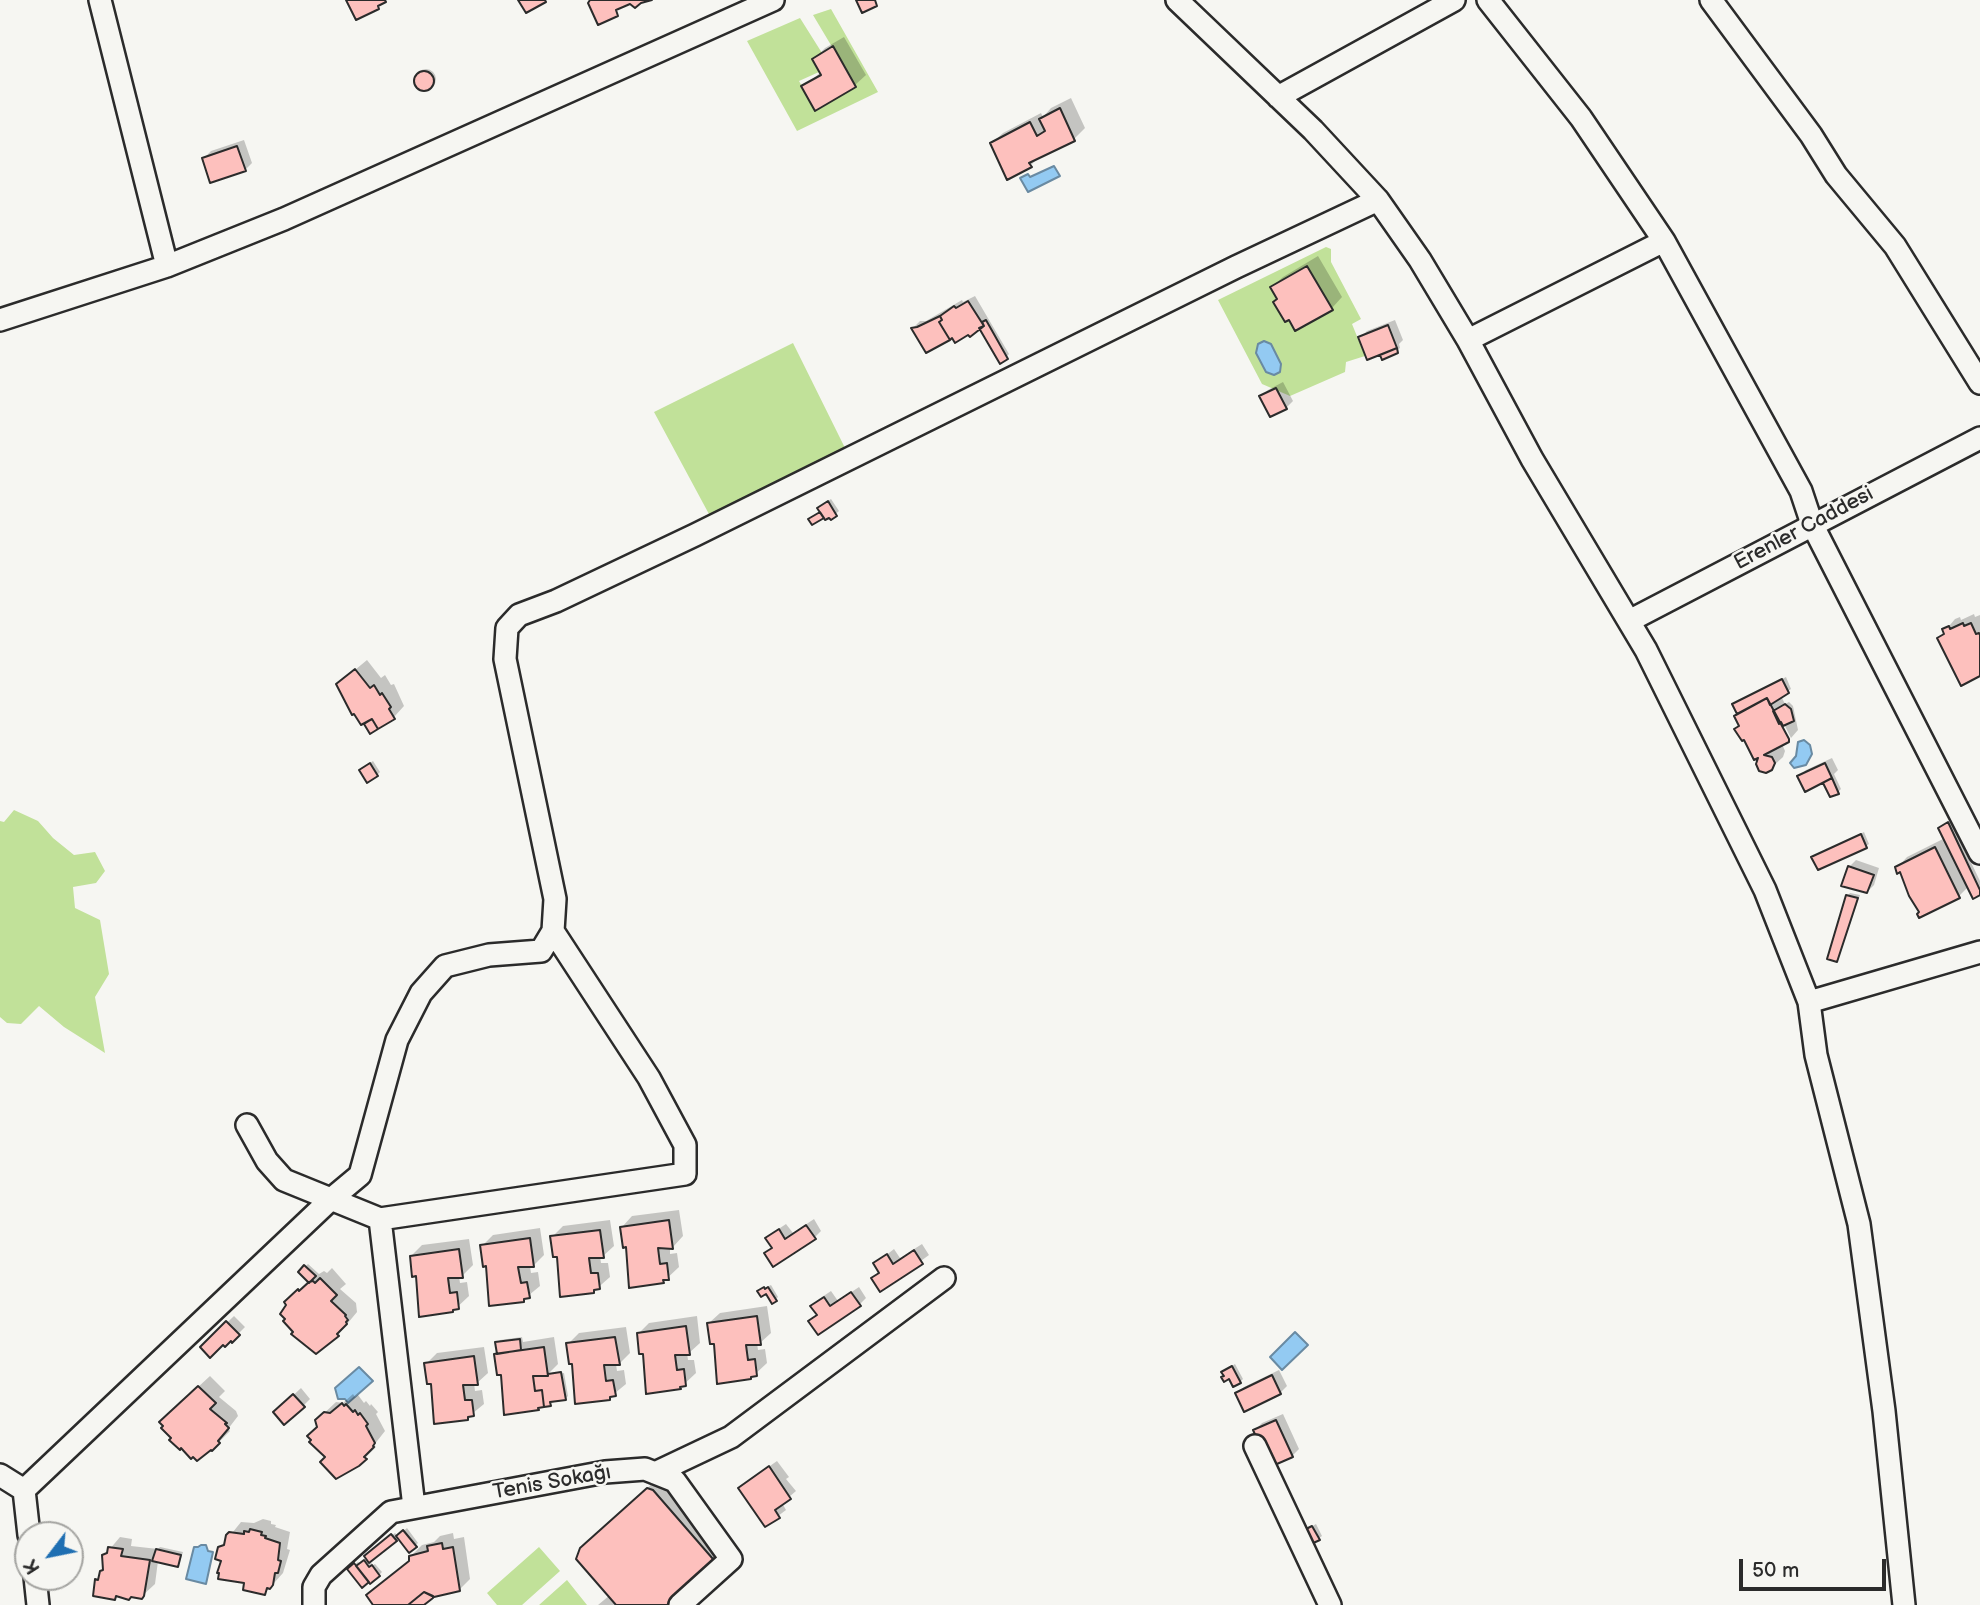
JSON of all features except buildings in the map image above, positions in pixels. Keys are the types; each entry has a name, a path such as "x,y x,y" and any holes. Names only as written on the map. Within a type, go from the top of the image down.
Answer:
{"street":[{"path":"100,0 167,267"},
{"path":"0,320 167,267 284,219 774,0"},
{"path":"1177,0 1313,130 1378,200 1420,260 1468,340 1532,458 1646,650 1765,890 1809,1002 1816,1055 1859,1224 1884,1411 1904,1605"},
{"path":"1278,97 1454,0"},
{"path":"1488,0 1581,118 1664,241 1801,491 1812,524 1980,853"},
{"path":"1711,0 1811,135 1836,175 1895,246 1980,383"},
{"path":"24,1490 330,1200 360,1175 397,1040 421,993 446,965 489,955 541,951 553,931 555,899 505,659 507,628 519,615 556,601 695,535 1211,279 1378,200"},
{"path":"1468,340 1664,241"},
{"name":"Erenler Caddesi","path":"1629,621 1980,438"},
{"path":"247,1125 267,1161 284,1180 380,1219 685,1174 685,1145 649,1078 553,931"},
{"path":"1809,1002 1980,952"},
{"path":"380,1219 414,1507"},
{"path":"655,1473 731,1437 944,1278"},
{"path":"1255,1446 1330,1605"},
{"name":"Tenis Sokağı","path":"314,1605 314,1587 321,1574 391,1512 605,1472 645,1469 655,1473"},
{"path":"655,1473 675,1481 730,1559 680,1605"},
{"path":"0,1475 24,1490"},
{"path":"24,1490 27,1521"}],"green space":[{"path":"831,9 878,92 797,131 747,41 800,18 822,53 812,59 819,72 799,81 816,111 856,87 813,15"},
{"path":"1326,247 1331,249 1331,262 1361,319 1352,324 1365,356 1346,362 1345,372 1290,396 1262,384 1218,300"},
{"path":"793,343 845,448 710,516 654,412"},
{"path":"14,810 38,821 74,855 95,852 105,871 96,883 73,887 75,908 100,920 109,974 95,997 105,1053 64,1027 39,1006 21,1024 7,1023 0,1017 0,821 4,822"},
{"path":"539,1547 560,1571 522,1605 497,1605 487,1593"},
{"path":"567,1580 587,1605 539,1605"}],"water":[{"path":"1054,166 1060,176 1028,192 1020,178 1028,174 1030,177"},
{"path":"1264,341 1271,344 1281,364 1280,372 1274,375 1266,372 1256,353 1258,344"},
{"path":"1804,740 1810,745 1812,754 1806,765 1794,768 1790,763 1796,756 1798,742"},
{"path":"1295,1332 1308,1345 1282,1370 1270,1357"},
{"path":"359,1367 373,1381 348,1403 345,1399 338,1399 335,1388"},
{"path":"206,1545 208,1551 213,1552 206,1584 186,1579 194,1547"}]}
